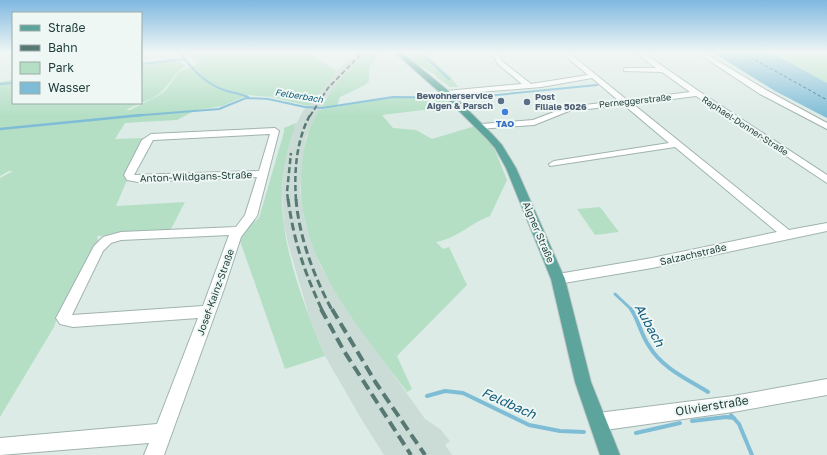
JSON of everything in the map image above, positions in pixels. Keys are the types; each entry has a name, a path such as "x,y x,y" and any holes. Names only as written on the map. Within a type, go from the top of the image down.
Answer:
{"main road":[{"name":"Aigner Straße","path":"423,73 450,96 481,127 499,147 511,168 558,279 583,382 610,455"}],"street":[{"path":"513,73 529,86"},
{"path":"590,73 787,234"},
{"name":"Raphael-Donner-Straße","path":"668,73 827,180"},
{"path":"733,73 758,89 827,126"},
{"path":"450,96 593,76"},
{"name":"Perneggerstraße","path":"481,127 534,122 567,109 697,94"},
{"name":"Josef-Kainz-Straße","path":"154,455 237,231 251,216 275,131"},
{"name":"Anton-Wildgans-Straße","path":"264,174 138,179 131,178 129,175 147,140 151,137 275,131"},
{"path":"554,164 678,144"},
{"name":"Salzachstraße","path":"558,279 652,263 787,234 827,227"},
{"path":"207,312 73,321 65,320 63,318 98,249 107,240 121,236 237,231"},
{"name":"Olivierstraße","path":"598,422 733,404 827,387"},
{"path":"0,447 163,433"}],"shaded area":[{"path":"335,73 348,73 324,101 306,137 302,161 300,190 305,223 321,267 345,306 425,419 440,429 450,441 445,445 452,455 384,455 325,356 310,319 284,225 282,193 285,161 293,130 303,111"}],"green space":[{"path":"142,73 177,73 160,93 142,102"},
{"path":"178,73 335,73 308,106 271,97 248,95 222,106 196,110 177,120 125,123 115,139 145,138 116,206 185,202 170,231 97,236 98,240 61,307 54,327 0,417 0,178 13,171 9,171 0,176 0,82 12,80 12,104 138,104 126,110 130,110 165,91"},
{"path":"346,73 369,73 369,81 365,85 340,97 337,106 321,107 339,81"},
{"path":"432,73 447,73 458,87 450,87 436,77 437,76"},
{"path":"809,73 827,73 827,83"},
{"path":"423,96 444,98 454,108 439,112 423,110 382,115 393,128 416,130 432,139 475,126 494,148 507,180 490,216 450,238 436,242 443,249 449,247 467,285 397,356 412,389 407,392 351,317 334,290 320,263 309,235 302,205 301,174 306,141 311,125 319,110 392,97"},
{"path":"296,123 286,157 283,174 282,212 289,254 295,276 325,356 285,369 240,241 245,229 259,218 284,128"},
{"path":"600,207 619,232 595,235 577,209"}],"water":[{"path":"746,73 809,73 827,83 827,118 775,91"}],"waterway":[{"path":"197,73 213,85 248,97"},
{"path":"443,73 449,79"},
{"path":"0,84 12,83"},
{"name":"Felberbach","path":"135,116 219,109 246,98 268,99 305,107 322,108 393,97 466,98 597,85"},
{"name":"Felberbach","path":"135,116 142,115"},
{"name":"Felberbach","path":"131,116 135,116"},
{"name":"Felberbach","path":"0,129 135,116"},
{"name":"Aubach","path":"615,294 631,309"},
{"name":"Aubach","path":"631,309 646,342 654,354 668,367 708,392"},
{"name":"Feldbach","path":"427,396 445,391 463,393 529,425 560,431 584,432"},
{"name":"Feldbach","path":"692,421 726,417 734,418"},
{"name":"Aubach","path":"734,418 739,424 752,455"},
{"name":"Feldbach","path":"636,433 680,423"}],"ferry route":[{"path":"779,73 827,100"}],"railway":[{"path":"310,116 328,88 342,73"},
{"path":"296,200 295,179 297,157 305,125 310,115"},
{"path":"288,200 287,192 291,153"},
{"path":"288,199 293,229 300,256 322,310"},
{"path":"296,199 300,228 308,256 319,284 332,310"},
{"path":"321,309 344,351 411,455"},
{"path":"332,309 376,383 425,455"}],"place":[{"name":"Bewohnerservice Aigen & Parsch","path":"501,101"},
{"name":"Post Filiale 5026","path":"527,102"},
{"name":"TAO","path":"505,112"}]}
